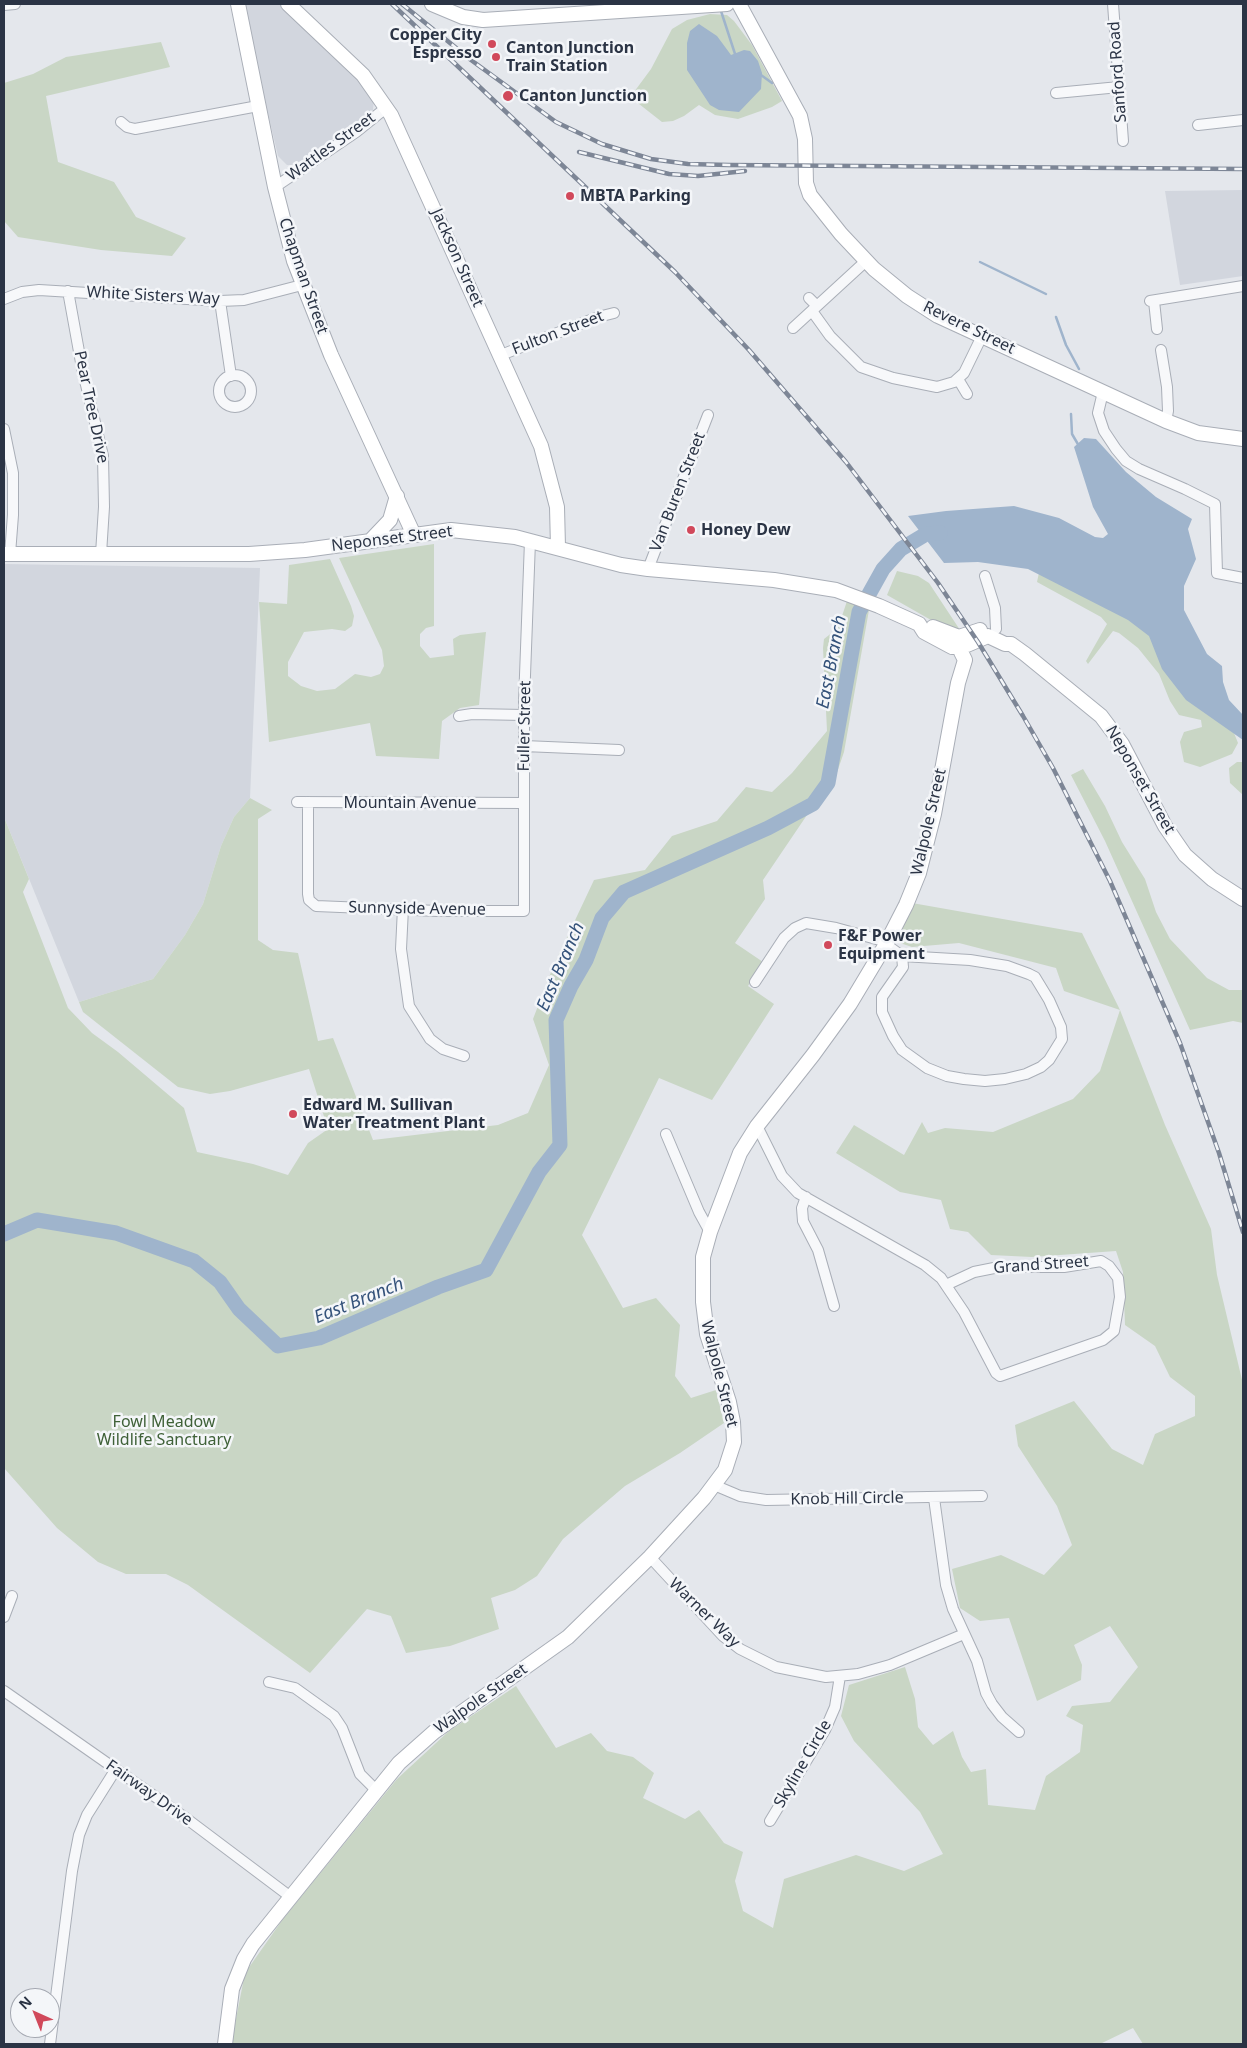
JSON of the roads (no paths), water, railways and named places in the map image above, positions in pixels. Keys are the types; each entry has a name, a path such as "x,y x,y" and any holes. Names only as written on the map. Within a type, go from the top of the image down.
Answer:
{"main road":[{"name":"Chapman Street","path":"238,4 275,187 302,285 344,387 397,496 413,534"},
{"name":"Jackson Street","path":"288,4 363,75 387,107 501,354 546,460 557,507 558,548"},
{"path":"432,4 463,17 483,20 593,9 727,4"},
{"name":"Revere Street","path":"739,4 800,116 805,139 805,176 810,195 841,234 866,261 918,304 982,336 1166,421 1198,433 1243,439"},
{"path":"371,540 390,520 397,496"},
{"name":"Neponset Street","path":"7,554 250,554 305,550 451,530 530,541 621,565 803,583 836,590 879,606 919,624 924,632 952,647 988,636 1005,644 1011,644"},
{"path":"961,645 987,628 996,629"},
{"name":"Neponset Street","path":"996,629 1009,638 1011,644 1101,716 1122,744 1166,826 1185,854 1212,879 1243,899"},
{"name":"Walpole Street","path":"225,2044 232,1989 244,1959 253,1944 292,1898 376,1790 400,1763 434,1732 568,1637 650,1557 714,1485 724,1470 734,1442 729,1402 707,1334 703,1302 704,1257 710,1232 740,1153 757,1126 850,1004 886,944 906,904 928,844 958,683 965,660 961,645"}],"street":[{"path":"4,5 16,4"},
{"name":"Sanford Road","path":"1113,4 1123,141"},
{"path":"1056,93 1119,86"},
{"path":"121,122 135,130 258,106"},
{"name":"Wattles Street","path":"275,187 356,132 387,107"},
{"path":"1198,125 1243,120"},
{"path":"793,328 866,261"},
{"name":"White Sisters Way","path":"4,299 31,291 68,291 220,302 244,300 302,285"},
{"path":"1157,329 1152,301 1243,286"},
{"name":"Pear Tree Drive","path":"68,291 82,368 103,456 104,507 101,554"},
{"path":"809,298 830,336 861,367 893,378 937,387 949,384 958,379 969,367 982,336"},
{"path":"220,302 231,376"},
{"name":"Fulton Street","path":"501,354 598,317 614,313"},
{"path":"1161,350 1167,387 1168,412 1166,421"},
{"path":"958,379 967,394"},
{"path":"1103,392 1098,413 1104,431 1116,449 1126,461 1139,469 1185,488 1215,504 1217,573 1243,578"},
{"name":"Van Buren Street","path":"648,569 708,416"},
{"path":"4,430 13,473 13,515 7,554"},
{"name":"Fuller Street","path":"524,911 524,715 530,541"},
{"path":"985,576 995,608 996,629"},
{"path":"459,716 472,714 524,715"},
{"path":"524,746 619,750"},
{"name":"Mountain Avenue","path":"297,802 524,803"},
{"name":"Sunnyside Avenue","path":"308,802 308,894 312,904 320,908 524,911"},
{"path":"403,908 400,949 409,1006 430,1038 443,1049 464,1056"},
{"path":"755,982 784,938 795,928 806,922 880,940 902,956 970,960 1007,966 1029,974 1038,982 1049,1000 1061,1027 1062,1039 1041,1067 1026,1074 1005,1079 985,1081 964,1079 947,1076 927,1068 902,1050 882,1012 882,997 903,967 902,956"},
{"name":"Grand Street","path":"757,1126 789,1186 806,1198 925,1265 946,1285 964,1312 996,1373 1000,1376 1103,1340 1114,1331 1120,1297 1118,1278 1101,1261 1064,1267 998,1267 974,1272 946,1285"},
{"path":"666,1134 695,1204 710,1232"},
{"path":"806,1198 802,1208 803,1221 818,1250 834,1306"},
{"name":"Knob Hill Circle","path":"714,1485 740,1496 766,1500 982,1496"},
{"path":"934,1498 946,1585 992,1704 1002,1717 1019,1732"},
{"name":"Warner Way","path":"650,1557 723,1636 740,1649 776,1667 811,1675 840,1676 872,1672 964,1634"},
{"path":"4,1616 12,1596"},
{"name":"Skyline Circle","path":"770,1821 825,1730 834,1707 840,1676"},
{"path":"269,1682 295,1688 336,1718 343,1731 358,1772 376,1790"},
{"name":"Fairway Drive","path":"4,1691 187,1819 292,1898"},
{"path":"50,2044 72,1870 79,1835 87,1815 116,1770"}],"water":[{"path":"699,24 717,36 731,55 744,50 750,51 758,61 762,73 761,89 739,112 719,110 710,105 687,70 687,43 690,31"},
{"path":"1084,438 1096,439 1126,472 1156,497 1192,519 1188,529 1196,559 1184,586 1184,610 1207,654 1222,666 1223,682 1229,700 1243,715 1243,740 1186,700 1162,669 1149,636 1128,620 1028,569 978,562 944,563 908,516 1014,506 1059,518 1095,537 1103,538 1108,534 1093,507 1074,447"}],"waterway":[{"path":"721,11 736,57"},
{"path":"761,75 772,83"},
{"path":"980,262 1046,294"},
{"path":"1056,317 1066,345 1079,369"},
{"path":"1071,414 1072,434 1079,446"},
{"name":"East Branch","path":"4,1234 37,1220 116,1233 194,1261 220,1282 239,1309 278,1346 319,1338 438,1287 486,1270 539,1172 560,1145 556,1020 571,986 586,960 602,918 624,892 768,828 813,804 828,783 859,612 883,569 901,549 926,534 940,533"}],"railway":[{"path":"392,4 675,272 749,350 846,462 938,583 978,642 1023,716 1053,768 1110,881 1180,1043 1219,1153 1243,1232"},
{"path":"402,4 471,60 556,122 602,144 651,159 688,164 729,165 1243,169"},
{"path":"579,152 669,174 698,176 745,171"}],"place":[{"name":"Copper City Espresso","path":"492,44"},
{"name":"Canton Junction Train Station","path":"496,57"},
{"name":"Canton Junction","path":"508,96"},
{"name":"MBTA Parking","path":"570,196"},
{"name":"Honey Dew","path":"691,530"},
{"name":"F&F Power Equipment","path":"828,945"},
{"name":"Edward M. Sullivan Water Treatment Plant","path":"293,1114"}],"park label":[{"name":"Fowl Meadow Wildlife Sanctuary","path":"164,1431"}]}
